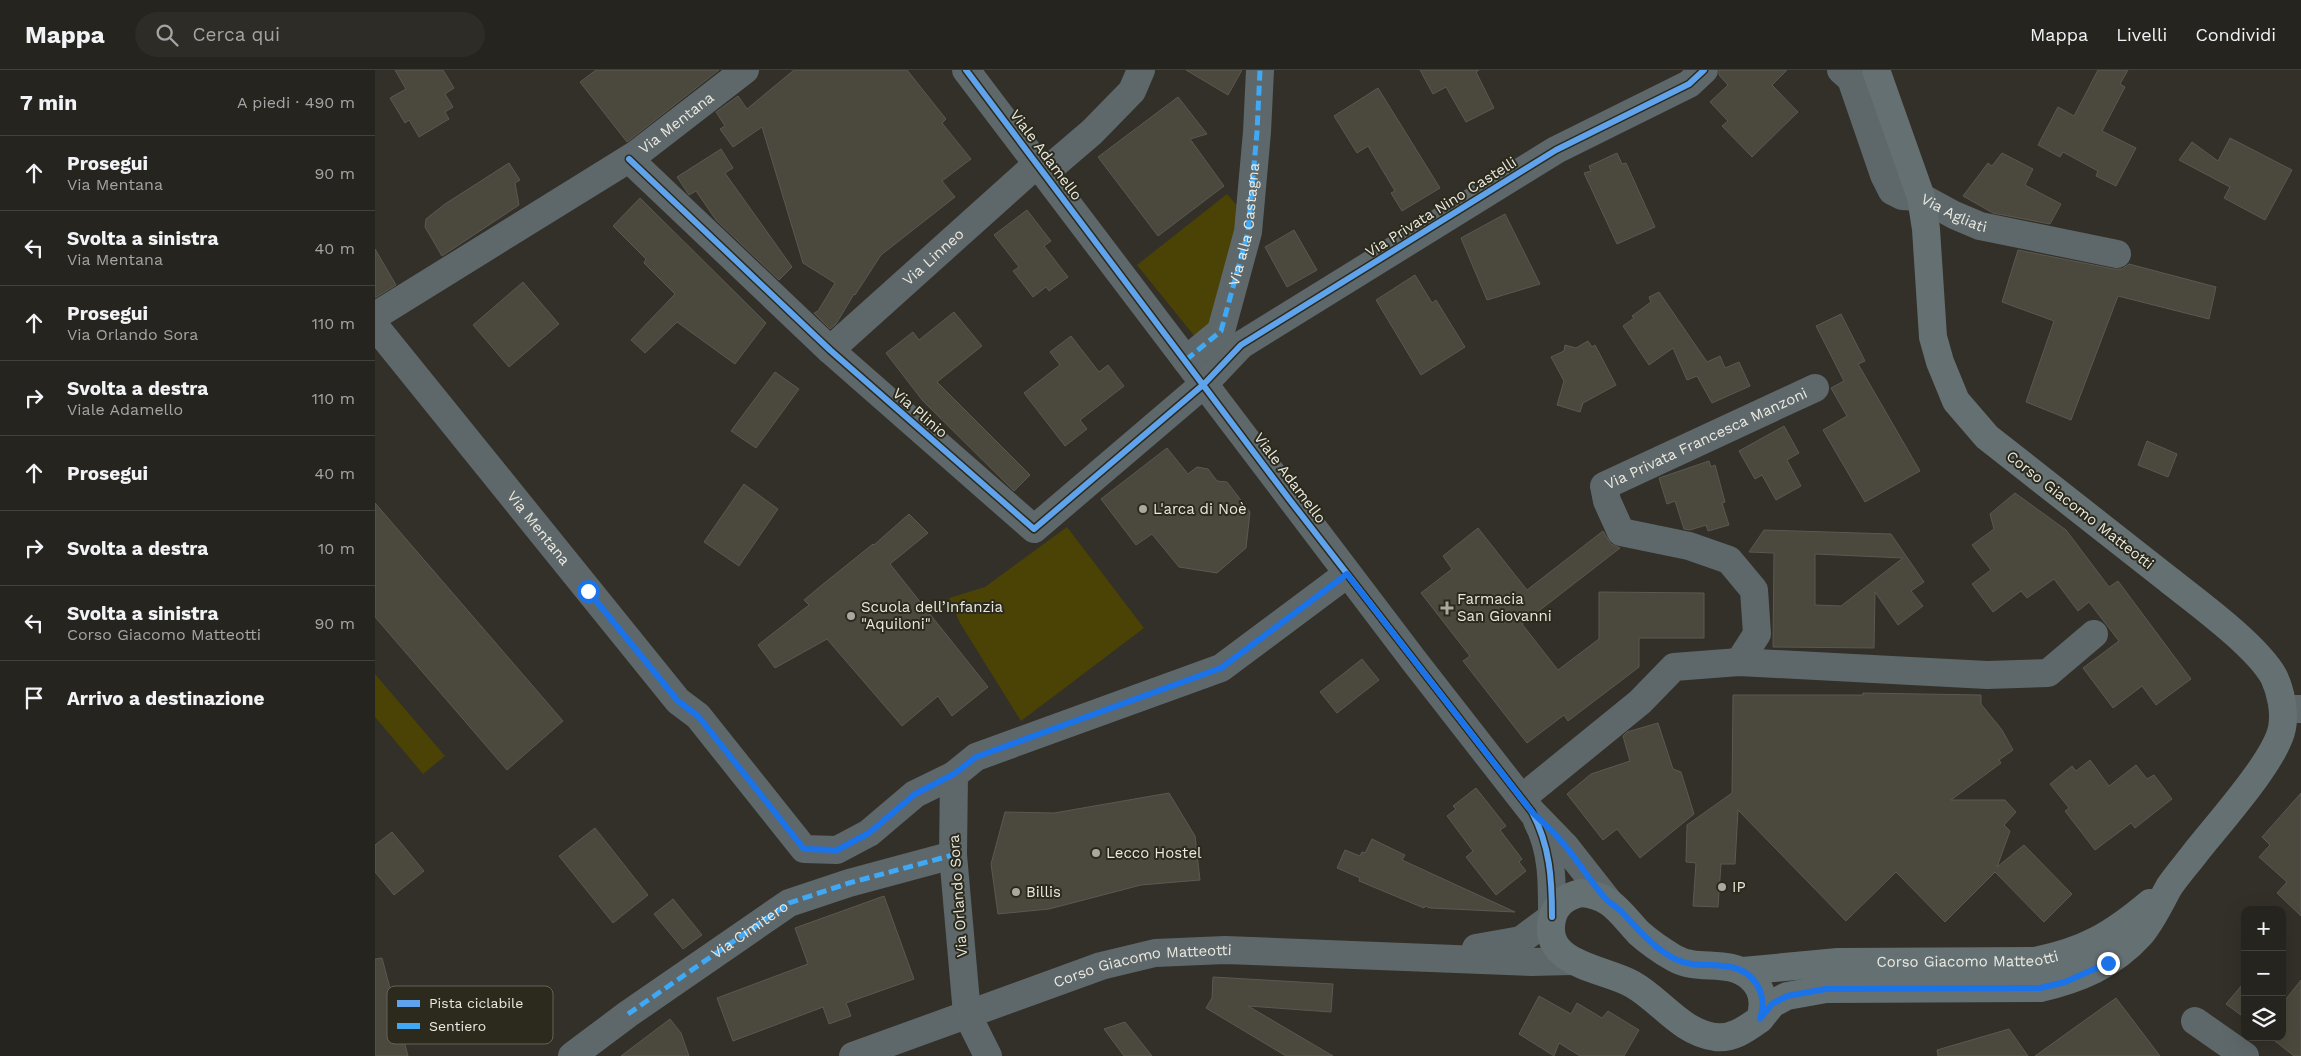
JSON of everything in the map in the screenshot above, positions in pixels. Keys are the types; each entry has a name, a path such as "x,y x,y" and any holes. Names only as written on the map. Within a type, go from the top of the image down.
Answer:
{"main road":[{"name":"Corso Giacomo Matteotti","path":"1750,1035 1772,1004 1787,996 1813,990 1847,988 2013,990 2040,988 2065,982 2108,963 2127,949 2142,933 2171,885 2262,768 2276,746 2282,728 2292,709 2260,658 2210,613 1987,437 1957,400 1940,362 1933,337 1926,229 1921,197 1876,73"},
{"name":"Corso Giacomo Matteotti","path":"1609,902 1620,911 1640,934 1675,958 1696,965 1733,967 1743,971 1838,962 2035,961 2065,955 2096,942 2126,924 2171,885"},
{"path":"1609,902 1596,894 1575,894 1569,896 1559,904 1552,917 1550,932 1554,945 1572,961 1632,984 1646,993 1683,1024 1699,1033 1716,1037 1750,1035 1763,1005 1757,984 1743,971"},
{"path":"1683,1024 1705,1056"}],"street":[{"name":"Via Mentana","path":"375,316 629,159 745,70"},
{"name":"Viale Adamello","path":"966,70 1347,574 1527,805 1565,846 1609,902"},
{"name":"Via Linneo","path":"830,350 1040,168 1092,132 1132,91 1141,70"},
{"name":"Via alla Castagna","path":"1186,360 1221,331 1249,232 1260,70"},
{"name":"Via Privata Nino Castelli","path":"1204,384 1241,345 1556,150 1689,84 1704,70"},
{"name":"Via Agliati","path":"1841,70 1851,79 1884,175 1892,191 1902,196 1921,197 1980,226 2117,254"},
{"name":"Via Plinio","path":"629,159 830,350 1034,529 1204,384"},
{"name":"Via Mentana","path":"375,326 678,701 698,716 804,849 837,850 869,833 915,794 954,774"},
{"name":"Via Privata Francesca Manzoni","path":"1739,662 1757,634 1754,590 1729,560 1689,546 1621,532 1607,501 1605,486 1815,388"},
{"path":"954,774 976,757 1221,668 1347,574"},
{"path":"1527,805 1640,702 1674,667 1739,662 1987,675 2048,673 2094,634"},
{"name":"Via Orlando Sora","path":"954,774 953,855 967,1014"},
{"name":"Viale Adamello","path":"1527,805 1543,835 1550,863 1552,917"},
{"name":"Via Cimitero","path":"572,1056 628,1014 789,903 849,883 953,855"},
{"name":"Corso Giacomo Matteotti","path":"1446,957 1473,948 1521,940 1552,917"},
{"name":"Corso Giacomo Matteotti","path":"853,1056 1101,966 1155,953 1225,950 1446,957 1531,962 1572,961"},
{"path":"967,1014 985,1051"},
{"path":"2195,1021 2245,1056"}],"shaded area":[{"path":"1227,194 1239,208 1215,331 1200,343 1137,265"},
{"path":"1067,527 1144,628 1021,721 960,623 949,598 985,587"},
{"path":"375,674 445,756 423,774 375,717"}],"building":[{"path":"395,70 443,70 454,88 445,94 453,107 445,112 449,119 419,137 409,120 405,123 390,98 406,89"},
{"path":"596,70 719,70 627,142 580,82"},
{"path":"794,70 907,70 946,119 942,123 971,159 942,181 955,197 881,255 836,324 830,329 814,313 818,311 835,283 803,263 762,127 733,147 720,129 725,126 716,112 738,96 747,109"},
{"path":"1186,70 1242,70 1228,95"},
{"path":"1420,70 1479,70 1476,72 1494,108 1466,122 1446,87 1433,94"},
{"path":"1719,70 1787,70 1772,85 1798,112 1752,157 1722,126 1728,121 1710,102 1728,85 1719,75"},
{"path":"2098,70 2128,70 2120,84 2125,87 2102,131 2136,148 2116,186 2096,176 2098,171 2063,152 2060,157 2038,145 2058,107 2074,116"},
{"path":"1378,88 1440,188 1402,211 1391,193 1395,191 1368,146 1357,153 1334,116"},
{"path":"1178,97 1207,134 1190,139 1224,186 1158,236 1098,157"},
{"path":"2230,138 2292,170 2265,220 2224,198 2230,187 2179,160 2192,142 2218,161"},
{"path":"721,149 733,168 725,173 792,267 779,280 716,220 696,191 689,195 677,177"},
{"path":"1617,153 1622,164 1626,163 1655,227 1617,244 1584,173 1591,171 1589,166"},
{"path":"2002,153 2033,169 2025,185 2061,204 2050,224 1993,213 1963,196 1988,163 1992,166"},
{"path":"509,163 520,180 515,183 519,205 442,256 425,227 426,219 445,204"},
{"path":"640,198 766,323 735,364 677,322 645,353 631,340 675,294 644,263 646,259 613,226"},
{"path":"1027,210 1051,241 1044,246 1068,277 1049,291 1046,287 1033,297 1013,271 1019,267 994,235"},
{"path":"1505,214 1540,284 1487,300 1461,238"},
{"path":"1294,230 1317,270 1287,287 1265,247"},
{"path":"375,249 396,285 375,298"},
{"path":"2018,250 2114,269 2122,269 2129,264 2216,287 2209,319 2118,296 2071,420 2026,402 2054,321 2002,302"},
{"path":"1415,275 1432,303 1436,300 1465,347 1421,375 1376,300"},
{"path":"523,282 559,324 509,367 473,325"},
{"path":"1659,292 1707,362 1720,356 1725,368 1739,362 1750,386 1712,403 1697,376 1687,380 1673,348 1649,365 1623,326 1634,318 1632,316 1651,302 1649,297"},
{"path":"954,312 982,346 937,382 1030,475 1014,491 923,401 886,353 913,332 919,340"},
{"path":"1841,314 1865,361 1858,364 1920,471 1865,502 1823,430 1847,416 1831,388 1844,381 1816,326"},
{"path":"1071,336 1099,372 1108,365 1124,386 1080,420 1087,429 1065,446 1024,393 1060,365 1050,352"},
{"path":"1588,341 1592,347 1595,345 1616,385 1583,403 1580,412 1557,405 1564,381 1551,357 1564,351 1565,345 1576,348"},
{"path":"775,372 799,389 756,448 731,431"},
{"path":"1784,426 1799,453 1787,460 1801,486 1776,500 1762,475 1755,479 1739,451"},
{"path":"2147,441 2177,454 2168,477 2138,465"},
{"name":"L'arca di Noè","path":"1167,448 1188,474 1197,467 1208,469 1217,481 1227,482 1250,512 1246,548 1217,573 1179,567 1152,534 1136,545 1101,499"},
{"path":"1709,461 1711,467 1715,465 1725,502 1722,503 1729,525 1708,531 1706,525 1690,530 1684,529 1675,501 1667,504 1659,478"},
{"path":"744,484 778,509 739,566 704,542"},
{"path":"2015,493 2066,530 2109,587 2118,581 2191,679 2156,705 2142,686 2113,708 2083,668 2119,641 2089,602 2078,611 2054,579 2027,598 2021,591 1993,612 1972,584 1991,570 1972,545 1994,529 1990,514"},
{"path":"375,503 563,721 507,770 375,617"},
{"path":"909,514 928,533 890,564 988,687 952,716 938,696 902,726 827,639 775,668 758,645 809,605 804,600 874,545"},
{"path":"1478,528 1527,590 1603,531 1611,544 1620,548 1522,624 1558,670 1599,639 1599,592 1704,593 1704,638 1639,638 1639,667 1568,721 1564,715 1527,743 1463,661 1470,656 1421,593 1452,569 1443,556"},
{"path":"1764,530 1891,534 1924,582 1911,591 1923,606 1898,625 1875,592 1874,648 1773,647 1774,553 1749,552","holes":["1815,554 1903,558 1841,606 1815,605"]},
{"path":"1362,659 1379,680 1337,713 1320,692"},
{"path":"1863,693 1981,695 1981,704 2002,730 2013,750 1999,760 2001,763 1951,800 2005,800 2016,812 2004,825 2010,831 1997,867 2024,845 2072,894 2044,922 1995,872 1945,922 1896,872 1846,921 1738,810 1735,864 1721,864 1718,907 1693,906 1696,863 1686,862 1687,825 1732,793 1733,695 1863,695"},
{"path":"1658,723 1673,769 1681,772 1694,814 1640,858 1617,829 1603,840 1567,794 1591,774 1630,761 1623,736 1627,732"},
{"path":"2090,760 2109,786 2136,765 2147,779 2154,775 2172,799 2135,828 2131,823 2095,850 2065,811 2069,808 2050,784 2072,766 2076,771"},
{"path":"1476,788 1506,826 1500,830 1522,859 1519,862 1526,871 1496,895 1466,857 1473,851 1447,816 1456,809 1453,806"},
{"name":"Lecco Hostel","path":"1169,793 1195,836 1200,880 1141,885 1049,909 998,914 991,864 1005,812 1054,813"},
{"path":"2301,793 2301,916 2277,893 2287,882 2259,857 2270,845 2262,837"},
{"path":"595,828 648,895 613,923 559,856"},
{"path":"392,832 424,871 394,895 375,872 375,845"},
{"path":"1372,839 1405,855 1402,860 1515,912 1430,908 1425,906 1424,908 1359,881 1360,878 1337,868 1345,850 1360,856 1362,852 1365,853"},
{"path":"884,896 914,979 846,1003 851,1016 829,1024 823,1007 733,1041 717,998 808,964 795,928"},
{"path":"673,899 702,935 683,949 654,914"},
{"path":"382,958 389,986 387,986 387,1044 405,1044 408,1056 375,1056 375,959"},
{"path":"1213,977 1333,984 1331,1012 1248,1006 1333,1056 1286,1056 1206,1008 1212,998"},
{"path":"2301,980 2301,1056 2294,1056 2275,1041 2286,1041 2286,999"},
{"path":"2241,986 2241,1015 2226,1004"},
{"path":"1539,996 1571,1014 1577,1003 1602,1018 1608,1011 1639,1030 1624,1056 1580,1056 1559,1043 1554,1056 1519,1034"},
{"path":"2116,998 2160,1056 2035,1056"},
{"path":"670,1019 681,1033 689,1056 621,1056"},
{"path":"1125,1022 1152,1056 1124,1056 1104,1029"},
{"path":"2009,1029 2028,1056 1938,1056 1937,1050"}],"marked path":[{"path":"1186,360 1221,331 1248,232 1257,132 1260,70"},
{"path":"628,1014 789,903 849,883 953,855"}],"cycle path":[{"path":"966,70 1289,499 1532,812 1543,837 1549,863 1552,917"},
{"path":"629,159 830,350 1034,529 1204,384 1241,345 1556,150 1689,84 1704,70"}],"place":[{"name":"L'arca di Noè","path":"1143,509"},
{"name":"Farmacia San Giovanni","path":"1447,608"},
{"name":"Scuola dell’Infanzia \"Aquiloni\"","path":"851,616"},
{"name":"Lecco Hostel","path":"1096,853"},
{"name":"IP","path":"1722,887"},
{"name":"Billis","path":"1016,892"}],"route":[{"path":"588,591 678,701 698,716 804,849 837,850 869,833 915,794 954,774 976,757 1221,668 1347,574 1532,812 1565,846 1609,902 1620,911 1640,934 1675,958 1696,965 1726,966 1743,971 1757,984 1760,990 1763,1005 1760,1019 1772,1004 1787,996 1806,991 1847,988 2013,990 2040,988 2065,982 2108,963"}]}
